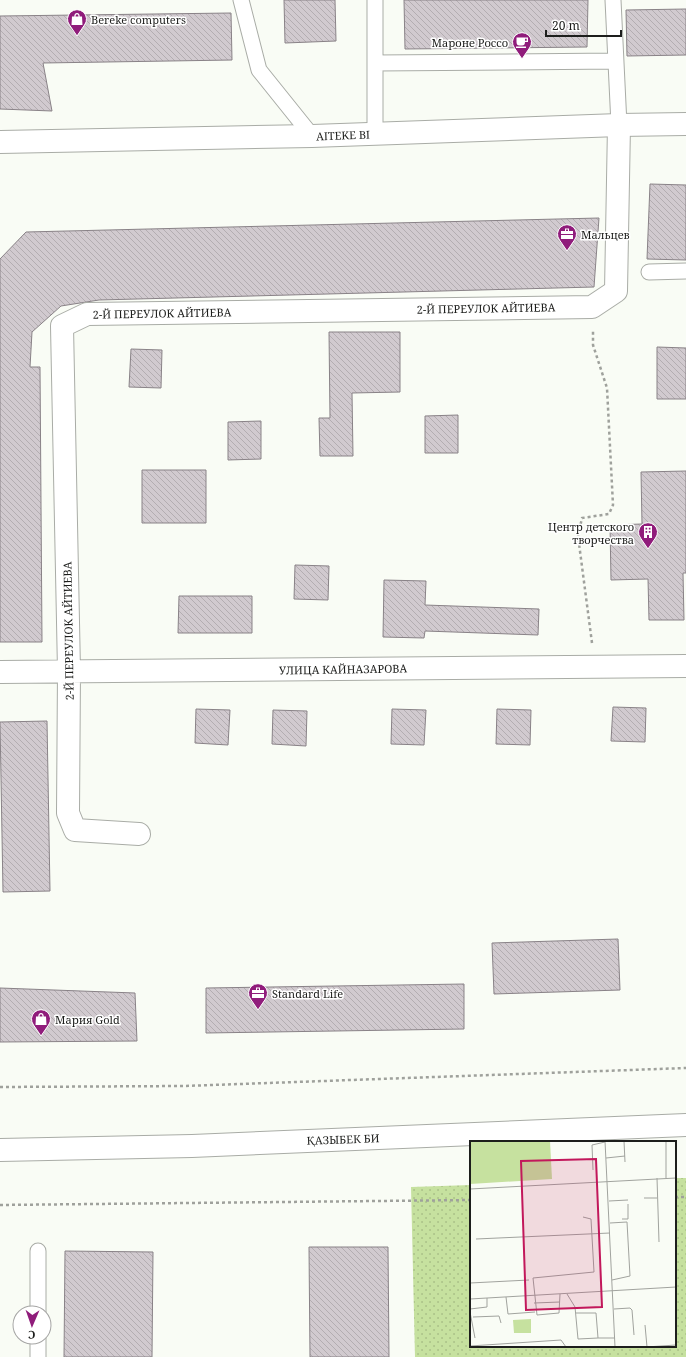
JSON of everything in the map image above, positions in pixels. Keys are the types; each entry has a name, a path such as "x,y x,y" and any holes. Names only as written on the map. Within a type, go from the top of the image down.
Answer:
{"street":[{"name":"AITEKE BI","path":"0,142 312,136 686,124"},
{"path":"592,307 616,292 619,125"},
{"name":"2-Й ПЕРЕУЛОК АЙТИЕВА","path":"139,834 75,830 68,813 69,671 62,326 86,314 592,307"},
{"name":"УЛИЦА КАЙНАЗАРОВА","path":"0,672 686,666"},
{"name":"ҚАЗЫБЕК БИ","path":"0,1150 192,1146 686,1125"}],"lane":[{"path":"241,0 259,70 312,136"},
{"path":"375,0 375,134"},
{"path":"613,0 619,125"},
{"path":"375,63 616,61"},
{"path":"649,272 686,271"},
{"path":"38,1250 38,1305"},
{"path":"38,1345 38,1357"}],"path":[{"path":"592,307 593,344 608,388 613,505 609,514 582,518 578,536 589,627 597,666"},
{"path":"0,1087 192,1086 686,1068"},
{"path":"0,1205 470,1200"}],"green space":[{"path":"676,1178 686,1178 686,1357 415,1357 411,1187 470,1185 470,1347 676,1347"}],"building":[{"path":"284,0 335,0 336,41 285,43"},
{"path":"404,0 588,0 587,47 405,49"},
{"path":"686,9 686,55 627,56 626,10"},
{"path":"231,13 232,60 43,63 52,111 0,109 0,16"},
{"path":"650,184 686,185 686,260 647,259"},
{"path":"599,218 594,287 99,300 61,306 32,332 30,367 40,367 42,642 0,642 0,259 26,232"},
{"path":"329,332 400,332 400,392 352,393 353,456 320,456 319,418 330,418"},
{"path":"657,347 686,348 686,399 657,399"},
{"path":"131,349 162,350 161,388 129,387"},
{"path":"458,415 458,453 425,453 425,416"},
{"path":"261,421 261,459 228,460 228,422"},
{"path":"142,470 206,470 206,523 142,523"},
{"name":"Центр детского творчества","path":"686,471 686,573 683,573 684,620 649,620 648,579 611,580 610,525 642,524 641,472"},
{"path":"295,565 329,566 328,600 294,599"},
{"path":"384,580 426,581 425,605 539,609 538,635 425,631 424,638 383,637"},
{"path":"179,596 252,596 252,633 178,633"},
{"path":"613,707 646,708 645,742 611,741"},
{"path":"196,709 230,710 228,745 195,743"},
{"path":"392,709 426,710 424,745 391,744"},
{"path":"497,709 531,710 530,745 496,744"},
{"path":"273,710 307,711 306,746 272,744"},
{"path":"47,721 50,891 3,892 0,722"},
{"path":"618,939 620,990 494,994 492,943"},
{"path":"464,984 464,1029 206,1033 206,988"},
{"path":"0,988 135,993 137,1041 0,1042"},
{"path":"309,1247 388,1247 389,1357 310,1357"},
{"path":"65,1251 153,1252 152,1357 64,1357"}],"place":[{"name":"Bereke computers","path":"77,36"},
{"name":"Мароне Россо","path":"522,59"},
{"name":"Мальцев","path":"567,251"},
{"name":"Центр детского творчества","path":"648,549"},
{"name":"Standard Life","path":"258,1010"},
{"name":"Мария Gold","path":"41,1036"}]}
